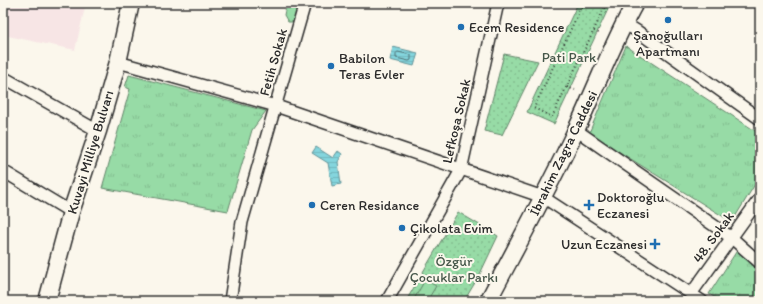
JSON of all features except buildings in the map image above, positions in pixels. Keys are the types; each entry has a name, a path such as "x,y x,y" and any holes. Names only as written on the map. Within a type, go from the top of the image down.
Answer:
{"main road":[{"name":"Kuvayi Milliye Bulvarı","path":"47,301 71,212 98,131 118,62 131,3"},
{"name":"İbrahim Zagra Caddesi","path":"488,301 543,197 576,130 624,23 635,3"}],"street":[{"name":"Fetih Sokak","path":"230,301 242,222 305,3"},
{"name":"Lefkoşa Sokak","path":"387,301 461,170 498,3"},
{"path":"624,23 760,119"},
{"path":"118,62 276,106 543,197 702,301"},
{"path":"3,77 98,131"},
{"path":"576,130 732,238 760,263"},
{"path":"3,171 71,212"},
{"name":"48. Sokak","path":"691,294 760,198"}],"path":[{"path":"583,3 534,108 552,117 607,3"},
{"path":"594,31 601,34"},
{"path":"567,87 575,90"}],"shaded area":[{"path":"3,3 86,3 75,50 3,35"}],"green space":[{"path":"285,3 303,3 294,22 288,22 284,15 286,6"},
{"name":"Pati Park","path":"578,3 611,3 554,124 527,112"},
{"path":"626,46 760,134 760,176 732,222 589,133"},
{"path":"504,54 538,61 502,135 484,131"},
{"path":"129,75 266,111 252,130 228,211 102,188 130,89 125,87"},
{"name":"Özgür Çocuklar Parkı","path":"458,212 498,236 479,276 464,301 406,301"},
{"path":"738,249 760,269 760,301 721,301 709,294"},
{"path":"425,280 436,286 427,301 413,301"}],"water":[{"path":"393,47 418,53 414,66 390,60"},
{"path":"316,147 333,158 338,151 342,154 338,162 341,184 332,186 328,163 312,153"}],"place":[{"name":"Şanoğulları Apartmanı","path":"668,20"},
{"name":"Ecem Residence","path":"461,27"},
{"name":"Babilon Teras Evler","path":"331,66"},
{"name":"Ceren Residance","path":"312,205"},
{"name":"Doktoroğlu Eczanesi","path":"589,205"},
{"name":"Çikolata Evim","path":"402,228"},
{"name":"Uzun Eczanesi","path":"655,244"}]}
